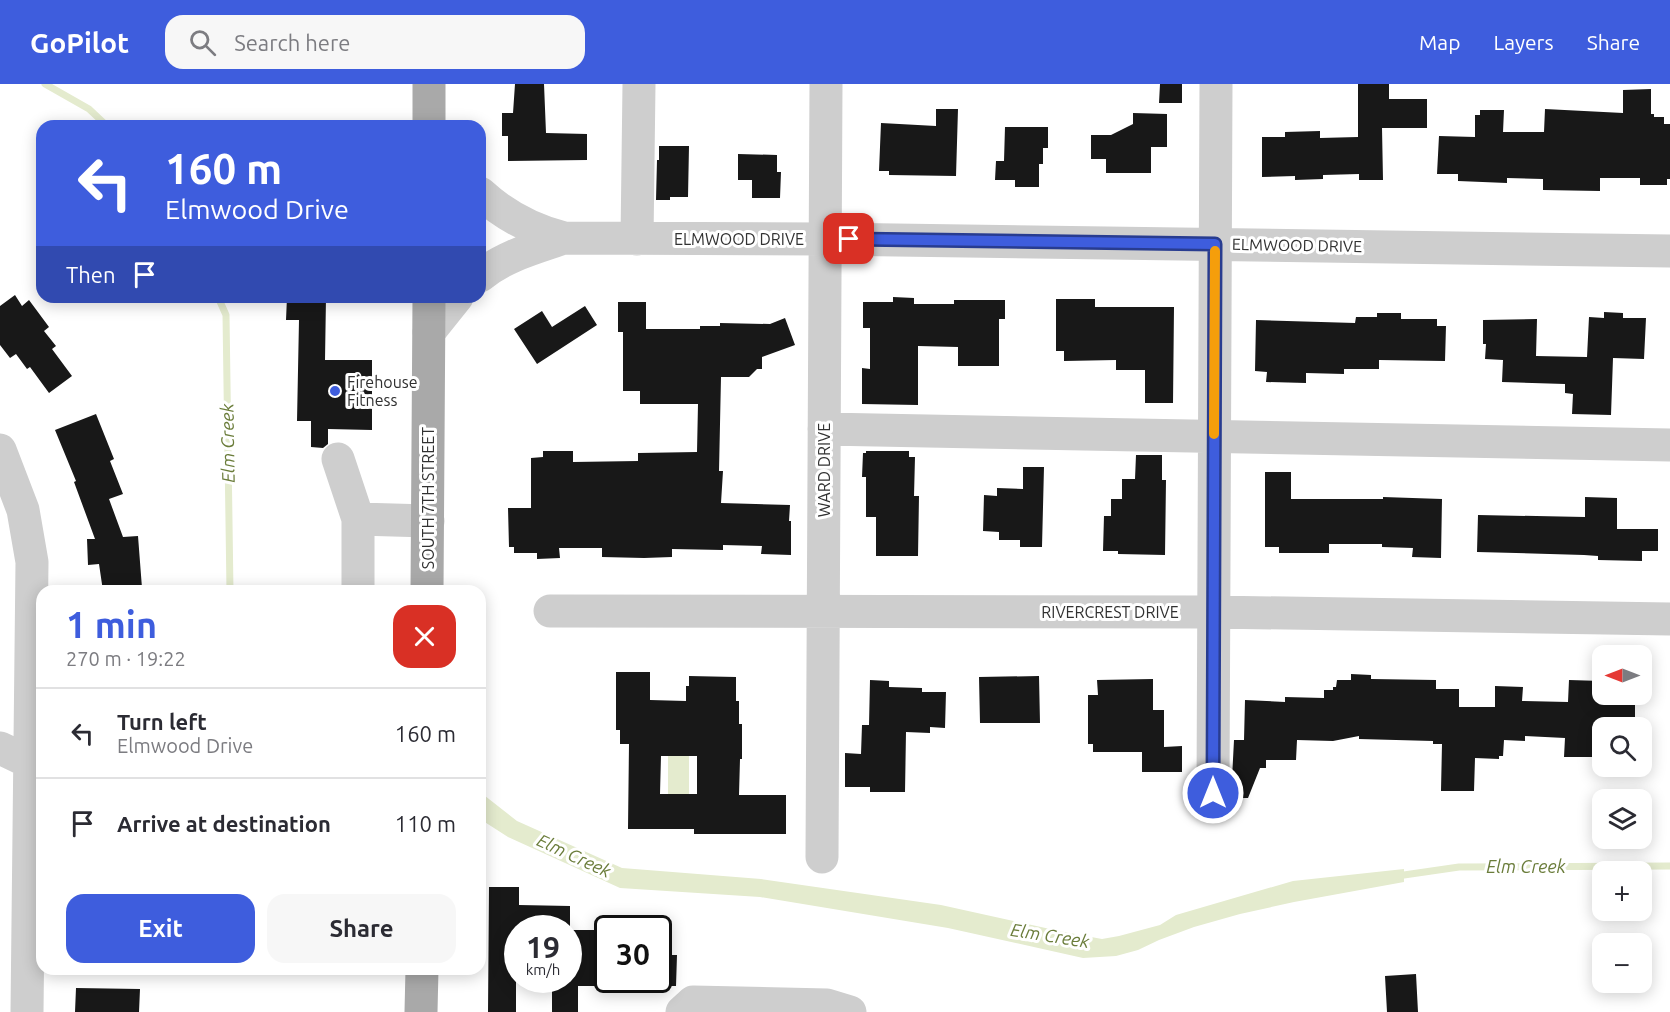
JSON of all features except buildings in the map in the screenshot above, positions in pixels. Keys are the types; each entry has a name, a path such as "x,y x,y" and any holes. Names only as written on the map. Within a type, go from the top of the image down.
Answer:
{"main road":[{"path":"429,84 429,120"},
{"name":"SOUTH 7TH STREET","path":"427,585 429,303"},
{"path":"421,1012 422,975"}],"street":[{"path":"637,239 639,84"},
{"name":"WARD DRIVE","path":"822,856 826,84"},
{"path":"1213,793 1216,84"},
{"name":"ELMWOOD DRIVE","path":"486,197 519,221 542,232 564,238 826,239 1670,251"},
{"name":"ELMWOOD DRIVE","path":"486,271 518,254 564,238"},
{"path":"429,332 453,303"},
{"path":"824,429 1670,445"},
{"path":"0,450 23,510 32,562 36,765 14,864 27,1012"},
{"path":"338,459 358,519 358,585"},
{"path":"358,519 428,521"},
{"name":"RIVERCREST DRIVE","path":"550,611 1213,612 1670,619"},
{"path":"0,748 36,765"},
{"path":"682,1012 693,1002 827,1005 850,1012"}],"water":[{"path":"689,754 689,801 668,801 668,755"},
{"path":"486,797 517,821 622,868 761,879 941,905 1102,939 1160,925 1176,915 1293,881 1404,869 1404,882 1240,914 1194,927 1138,950 1116,956 1083,958 948,928 760,897 620,888 508,837 486,823"}],"waterway":[{"name":"Elm Creek","path":"45,84 89,109 101,120"},
{"name":"Elm Creek","path":"221,303 226,315 230,585"},
{"name":"Elm Creek","path":"1397,876 1459,867 1670,866"}],"slow traffic":[{"path":"1214,434 1215,251"}],"place":[{"name":"Firehouse Fitness","path":"335,391"}],"route":[{"path":"849,239 1215,244 1213,793"}]}
